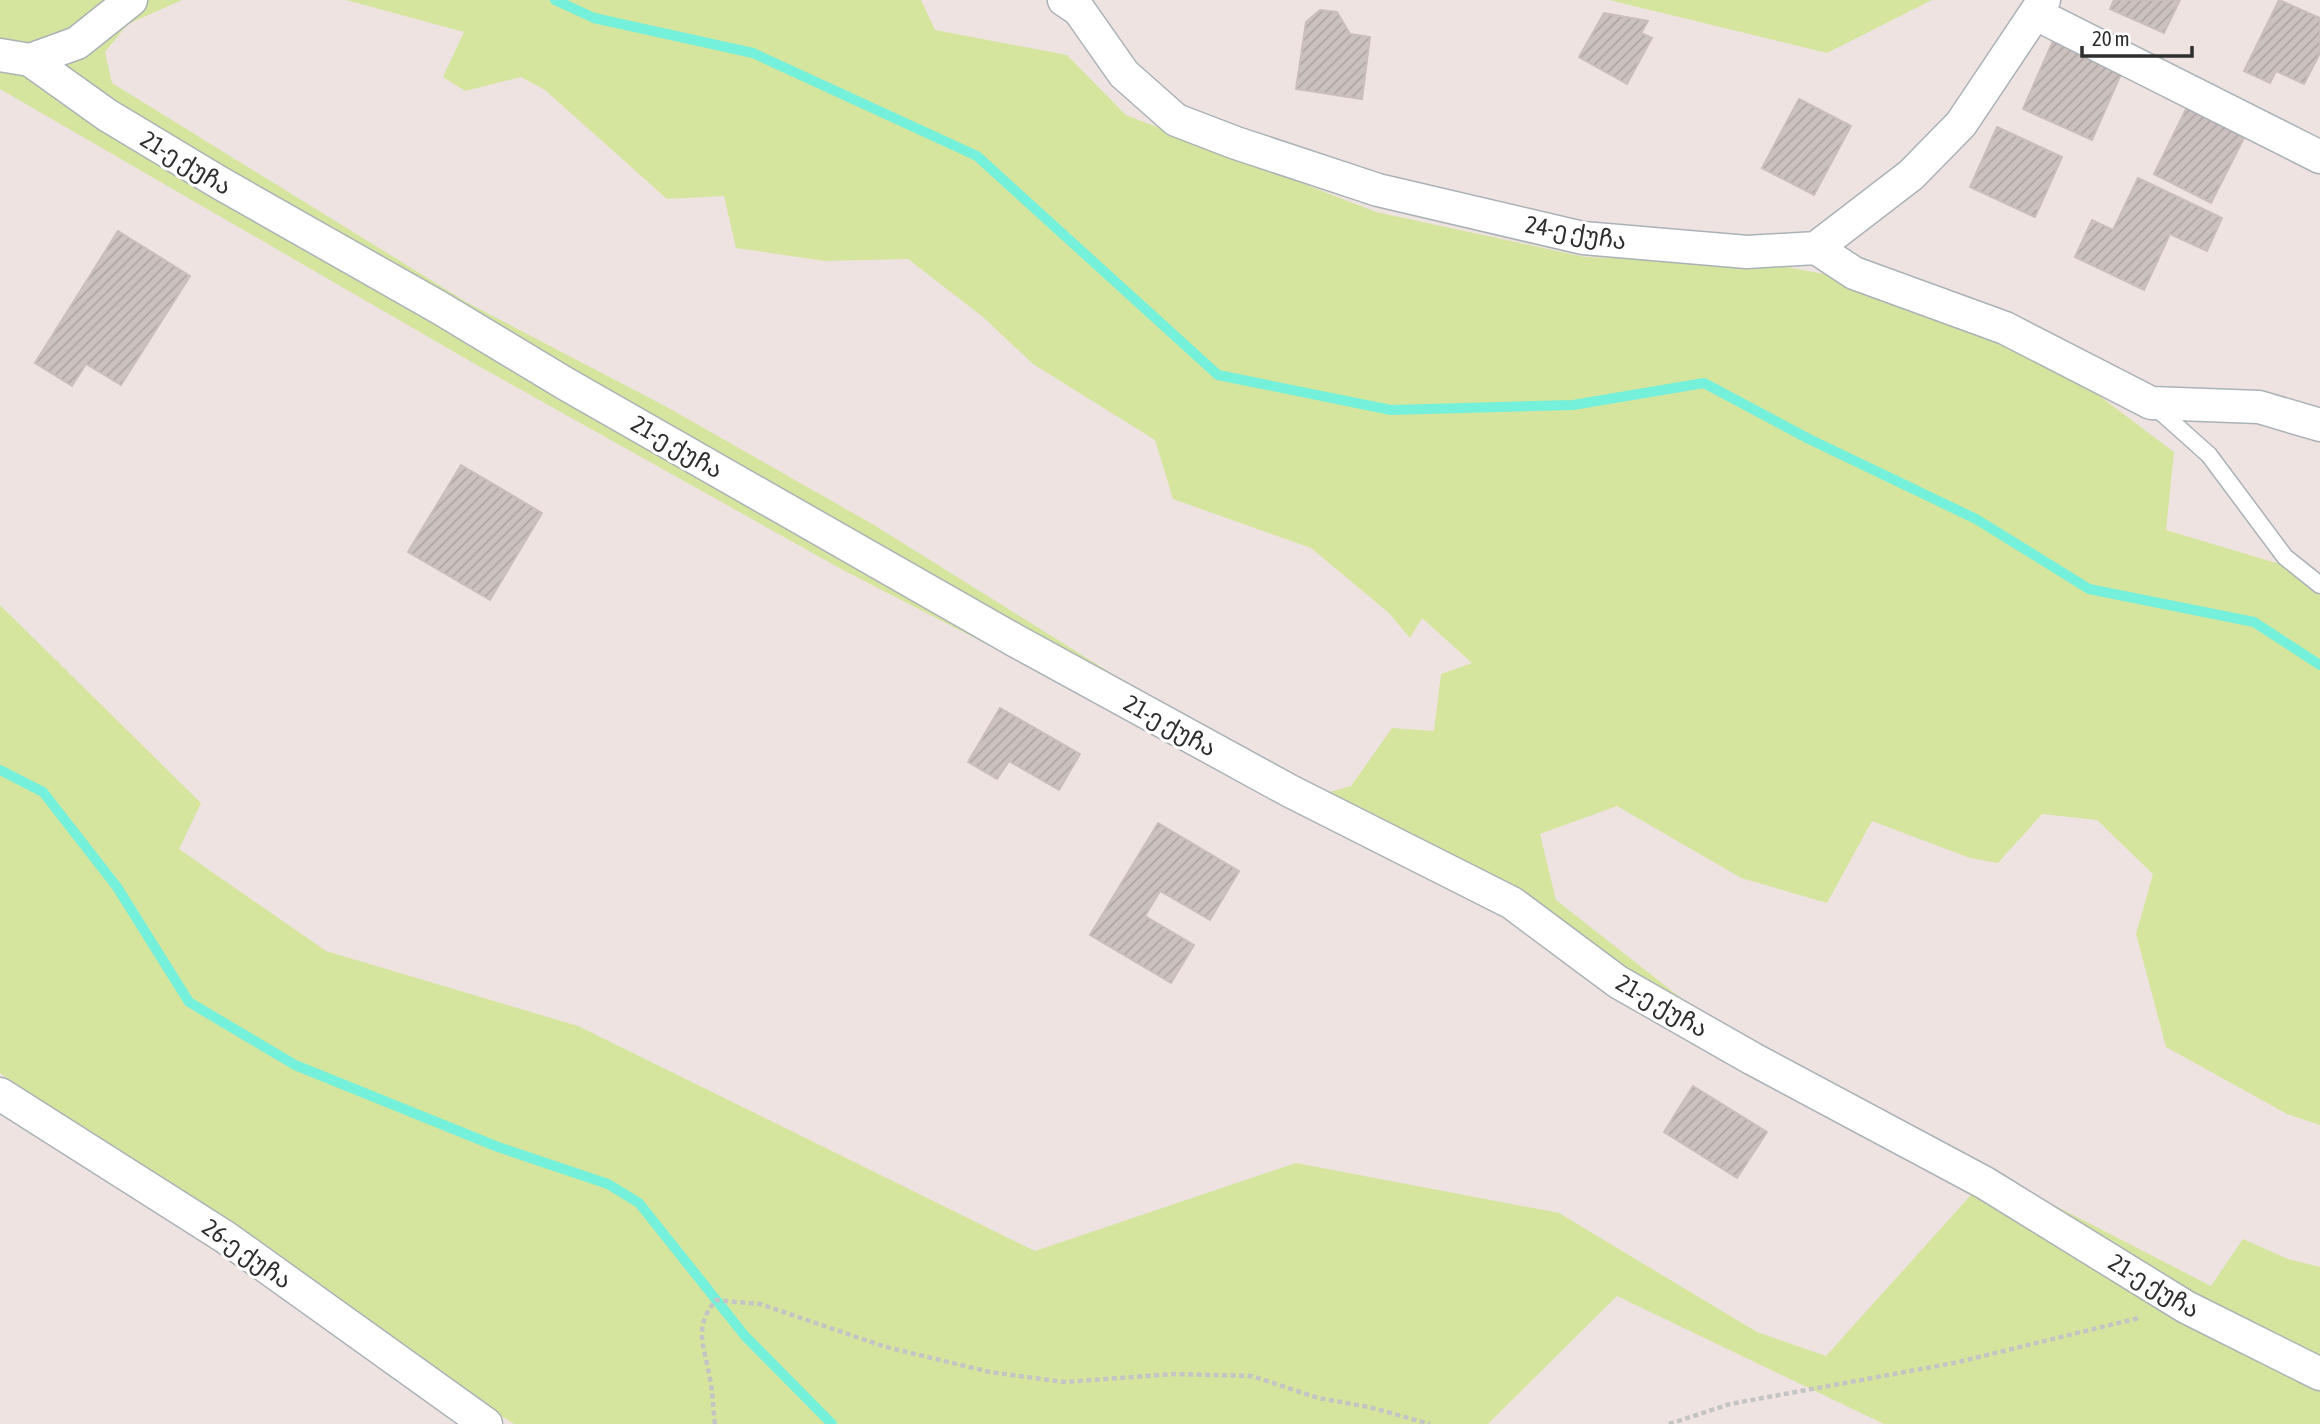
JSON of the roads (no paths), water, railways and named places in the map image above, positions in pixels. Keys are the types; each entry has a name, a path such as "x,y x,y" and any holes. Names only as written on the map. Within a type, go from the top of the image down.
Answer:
{"street":[{"path":"15,58 78,43 131,0"},
{"name":"24-ე ქუჩა","path":"1064,0 1079,10 1124,74 1176,120 1365,186 1583,239 1747,252 1816,248"},
{"path":"2320,157 2040,7 1961,124 1912,175 1816,248 1854,273 2005,328 2151,403 2259,407 2320,425"},
{"name":"21-ე ქუჩა","path":"15,58 220,184 991,627 1290,791 1512,902 1618,982 1753,1059 1985,1183 2186,1307 2320,1374"},
{"name":"26-ე ქუჩა","path":"0,1094 225,1237 486,1424"}],"lane":[{"path":"2151,403 2209,455 2285,557 2320,585"}],"waterway":[{"path":"555,0 594,18 753,53 977,156 1218,375 1391,410 1573,405 1704,383 1809,439 1976,519 2089,589 2254,622 2320,665"},
{"path":"0,770 43,792 117,887 189,1002 295,1065 498,1147 608,1184 639,1203 745,1336 832,1424"}]}
